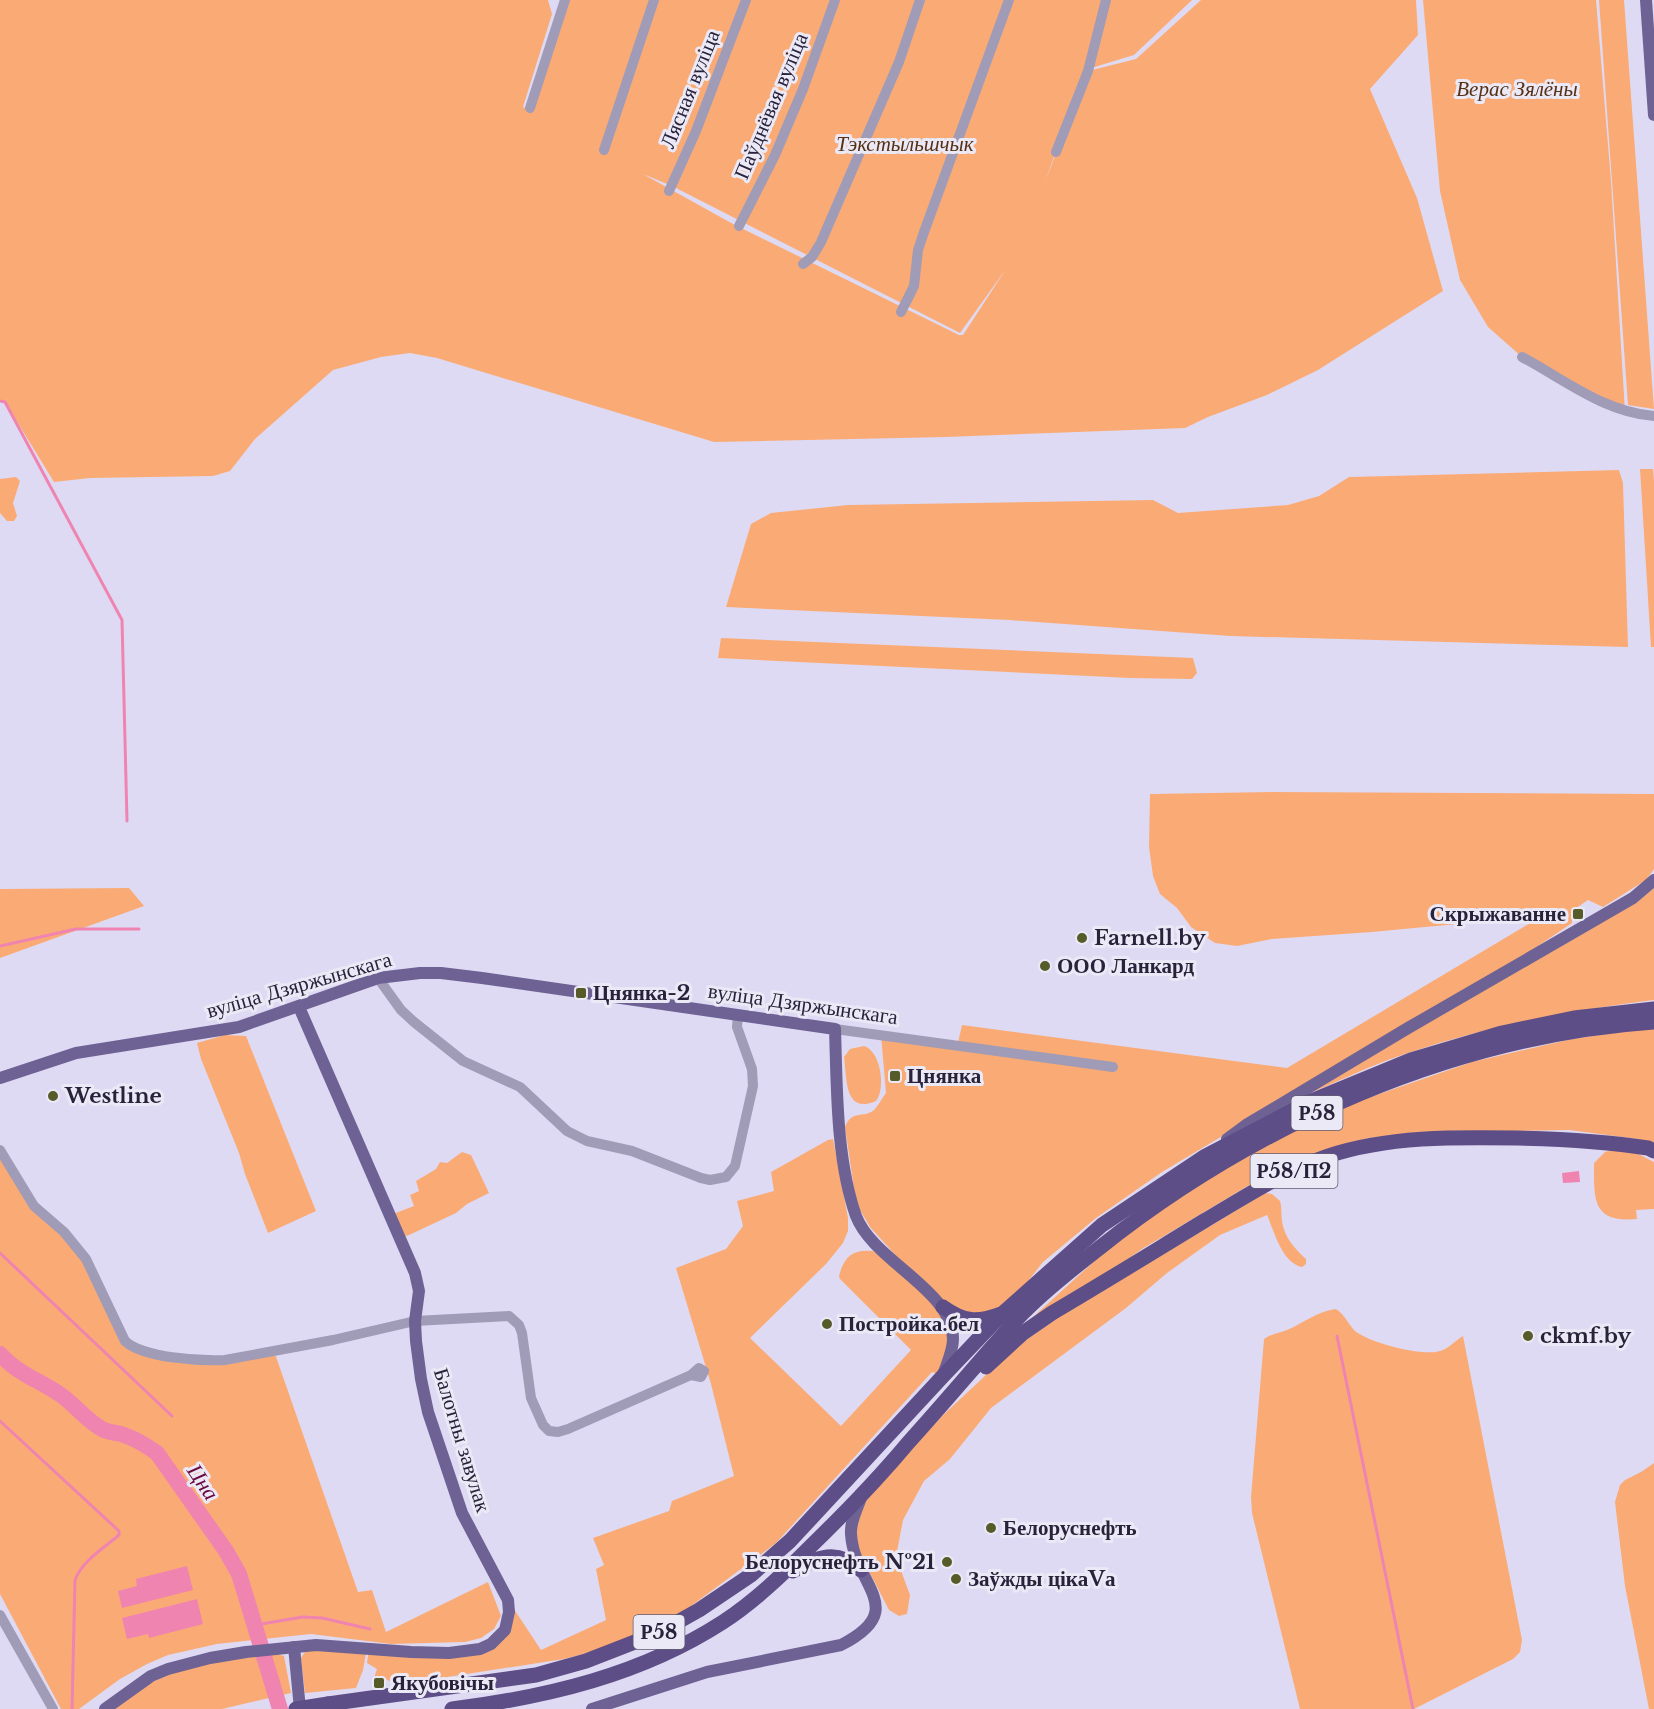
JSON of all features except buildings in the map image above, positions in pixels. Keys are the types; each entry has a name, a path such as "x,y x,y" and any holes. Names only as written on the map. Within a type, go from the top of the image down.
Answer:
{"highway":[{"name":"Р58","path":"298,1709 536,1675 586,1661 658,1633 699,1610 751,1575 790,1541 1003,1313 1102,1225 1204,1157 1309,1102 1411,1060 1513,1031 1574,1018 1654,1009"},
{"name":"Р58","path":"452,1709 550,1693 621,1672 673,1649 722,1622 777,1579 861,1497 1026,1309 1119,1232 1174,1193 1221,1164 1315,1114 1415,1072 1495,1049 1574,1031 1654,1022"},
{"name":"Р58/П2","path":"909,1442 1023,1333 1052,1313 1235,1202 1297,1169 1327,1157 1376,1145 1436,1139 1487,1138 1609,1142 1654,1151"},
{"path":"943,1307 955,1316 975,1320 987,1319 1003,1313"},
{"path":"777,1579 809,1562 830,1556 851,1561 861,1570"}],"main road":[{"path":"1646,0 1654,115"},
{"path":"1204,1157 1246,1125 1633,898 1654,880"},
{"name":"вуліца Дзяржынскага","path":"0,1078 76,1053 239,1027 378,978 420,973 441,973 835,1029"},
{"name":"Балотны завулак","path":"105,1709 151,1677 168,1669 210,1658 276,1648 322,1646 435,1653 468,1651 490,1644 505,1630 508,1622 508,1600 462,1513 434,1430 421,1379 415,1321 419,1300 415,1273 299,1007"},
{"path":"835,1029 838,1099 846,1178 856,1216 863,1229 880,1248 943,1307 950,1321 953,1339 943,1376"},
{"path":"592,1709 707,1672 840,1645 867,1629 877,1608 861,1570 851,1535 861,1497"},
{"path":"294,1647 298,1709"}],"street":[{"path":"530,108 566,0"},
{"path":"604,150 654,0"},
{"name":"Лясная вуліца","path":"669,191 696,131 746,0"},
{"name":"Паўднёвая вуліца","path":"739,226 775,155 803,89 835,0"},
{"path":"803,264 812,258 821,242 898,62 920,0"},
{"path":"901,312 914,286 918,250 924,232 1009,0"},
{"path":"1056,152 1088,71 1106,0"},
{"path":"1522,357 1554,374 1583,394 1625,412 1654,416"},
{"path":"378,978 401,1010 446,1049 472,1066 520,1086 567,1131 587,1141 632,1151 710,1180 726,1177 735,1166 753,1086 752,1069 737,1027 738,1015"},
{"name":"вуліца Дзяржынскага","path":"835,1029 1113,1067"},
{"path":"0,1150 34,1206 64,1232 86,1259 125,1341 144,1352 207,1361 225,1360 333,1340 415,1321 509,1316 519,1325 522,1333 531,1398 543,1425 549,1431 558,1432 691,1375"},
{"path":"0,1615 53,1709"}],"green space":[{"name":"Тэкстыльшчык","path":"0,0 548,0 552,14 523,107 527,109 564,0 1192,0 1134,55 1085,70 1045,182 1088,71 1136,59 1201,0 1416,0 1418,35 1370,89 1417,198 1443,291 1318,370 1267,395 1185,428 946,437 714,442 437,358 410,353 381,357 333,370 255,439 230,471 213,476 90,478 54,482 5,402 0,401","holes":["643,174 672,186 960,333 1006,269 963,335 959,335 733,224"]},
{"name":"Верас Зялёны","path":"1423,0 1596,0 1611,181 1625,412 1522,357 1488,327 1460,280 1440,191"},
{"path":"1599,0 1624,0 1654,409 1628,405"},
{"path":"1640,469 1653,469 1654,481 1654,647 1651,647"},
{"path":"1619,470 1623,483 1628,647 1230,636 1009,620 726,607 751,524 771,513 848,505 1153,500 1178,513 1288,505 1319,496 1349,477"},
{"path":"16,477 20,481 13,503 17,516 14,521 7,521 0,513 0,479"},
{"path":"721,638 1193,658 1197,673 1192,679 1130,678 718,658"},
{"path":"1271,792 1654,794 1654,869 1646,880 1603,907 1588,900 1572,911 1572,923 1510,965 1162,1172 1096,1218 1043,1262 1003,1313 950,1321 943,1376 932,1372 776,1543 687,1609 639,1635 599,1650 564,1659 396,1685 386,1679 374,1678 377,1669 367,1663 369,1649 449,1653 499,1637 508,1600 541,1650 606,1620 596,1569 604,1565 593,1538 669,1511 672,1501 734,1476 711,1384 676,1268 726,1249 743,1226 737,1201 774,1191 771,1172 828,1140 833,1139 848,1218 848,1231 843,1243 826,1264 750,1338 841,1426 911,1350 839,1276 850,1255 860,1251 873,1251 940,1304 870,1227 860,1210 855,1195 845,1127 854,1116 874,1110 886,1093 881,1035 957,1047 962,1025 1287,1068 1542,916 1272,939 1237,946 1215,943 1191,927 1177,908 1160,894 1153,876 1149,847 1150,794"},
{"path":"129,888 144,906 0,958 0,889"},
{"path":"1654,888 1654,1000 1586,1010 1486,1030 1388,1060 1308,1094 1643,897"},
{"path":"1654,1027 1654,1145 1638,1139 1569,1130 1459,1132 1368,1138 1317,1153 1246,1187 1032,1318 1099,1257 1168,1202 1258,1149 1333,1110 1472,1062 1572,1039"},
{"path":"225,1035 246,1036 316,1211 268,1233 201,1059 197,1043"},
{"path":"864,1046 870,1049 878,1062 881,1080 881,1088 876,1101 866,1104 858,1103 849,1092 844,1057 850,1049"},
{"path":"1623,1147 1654,1162 1654,1209 1636,1210 1637,1219 1611,1217 1604,1213 1599,1206 1594,1188 1594,1163 1605,1152"},
{"path":"0,1150 26,1193 86,1259 132,1347 207,1361 274,1351 358,1592 372,1590 386,1632 488,1582 501,1616 494,1629 481,1638 465,1642 391,1644 311,1634 217,1644 168,1655 120,1679 79,1709 61,1709 0,1594"},
{"path":"462,1152 471,1155 489,1193 467,1204 456,1213 407,1236 401,1235 393,1214 414,1206 410,1195 419,1191 416,1181 436,1169 440,1162 447,1163"},
{"path":"1265,1193 1272,1194 1280,1201 1285,1232 1294,1247 1306,1259 1306,1264 1302,1267 1295,1264 1284,1253 1267,1215 1220,1235 991,1408 950,1459 924,1481 903,1520 896,1557 910,1595 907,1614 899,1616 889,1610 858,1550 855,1535 862,1504 942,1416 1016,1347 1059,1317"},
{"path":"1336,1309 1360,1335 1382,1344 1408,1350 1440,1351 1463,1336 1522,1640 1520,1652 1513,1659 1414,1709 1300,1709 1252,1513 1251,1497 1264,1339"},
{"path":"1654,1463 1654,1709 1649,1709 1625,1586 1615,1502 1620,1485 1625,1480"},
{"path":"313,1649 366,1653 356,1688 305,1693 301,1658 305,1652"},
{"path":"276,1654 284,1656 291,1693 222,1709 113,1709 140,1689 175,1673 208,1664"}],"shaded area":[{"path":"1579,1171 1580,1182 1563,1183 1562,1173"},
{"path":"187,1566 193,1590 122,1608 118,1591 137,1586 136,1579"},
{"path":"197,1599 203,1624 149,1638 148,1634 127,1639 122,1618"}],"waterway":[{"path":"0,401 5,402 122,620 127,821"},
{"path":"0,946 76,929 139,929"},
{"path":"0,1253 172,1416"},
{"path":"1337,1336 1413,1709"},
{"name":"Цна","path":"0,1354 21,1371 64,1397 96,1425 133,1439 157,1453 226,1551 239,1574 280,1709"},
{"path":"0,1421 119,1531 119,1535 88,1561 75,1580 72,1709"},
{"path":"255,1625 303,1617 322,1618 370,1629"}],"place":[{"name":"Скрыжаванне","path":"1578,914"},
{"name":"Farnell.by","path":"1082,938"},
{"name":"ООО Ланкард","path":"1045,966"},
{"name":"Цнянка-2","path":"581,993"},
{"name":"Цнянка","path":"895,1076"},
{"name":"Westline","path":"53,1096"},
{"name":"Постройка.бел","path":"827,1324"},
{"name":"ckmf.by","path":"1528,1336"},
{"name":"Белоруснефть","path":"991,1528"},
{"name":"Белоруснефть №21","path":"947,1562"},
{"name":"Заўжды цікаVа","path":"956,1579"},
{"name":"Якубовічы","path":"379,1683"}]}
